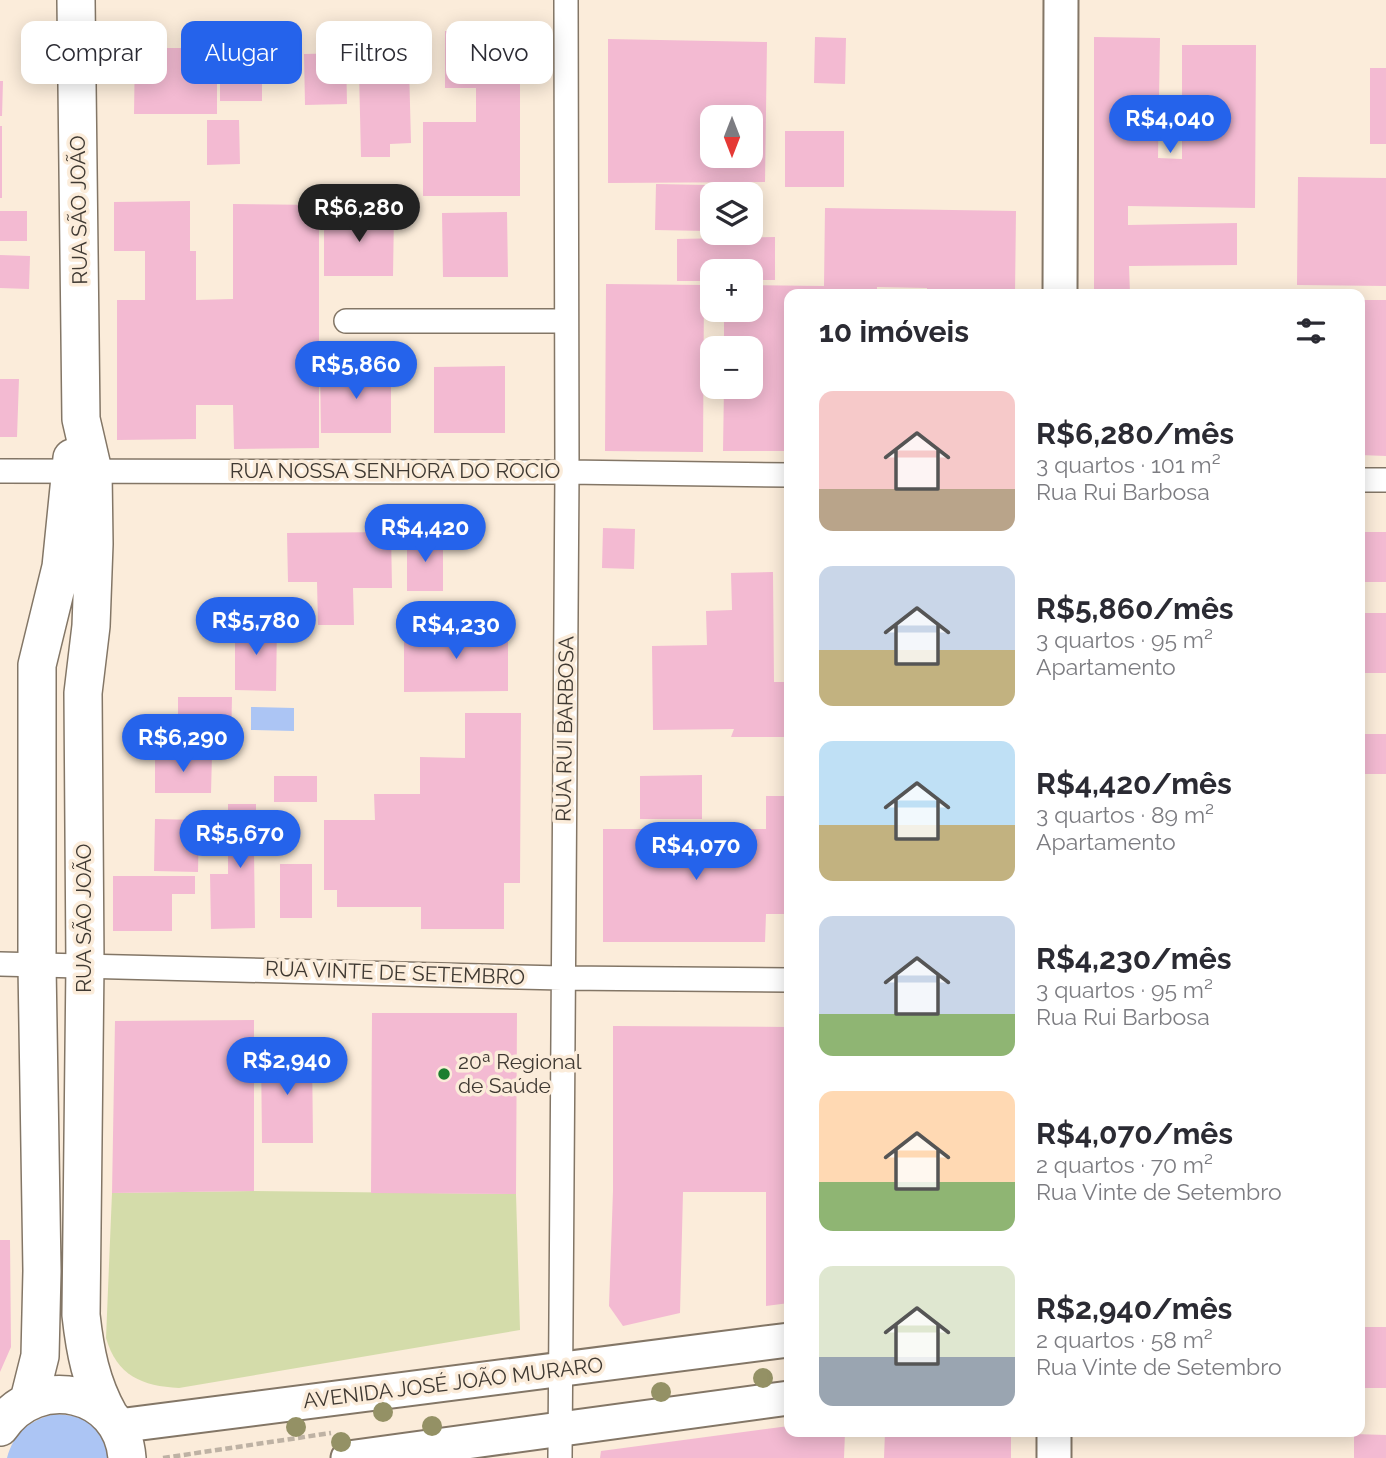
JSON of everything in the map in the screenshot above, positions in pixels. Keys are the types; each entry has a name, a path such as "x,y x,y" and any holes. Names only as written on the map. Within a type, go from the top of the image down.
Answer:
{"main road":[{"name":"RUA SÃO JOÃO","path":"76,0 81,471 94,544 91,616 83,694 85,964 81,1315 84,1345 92,1379 118,1433"},
{"name":"RUA SÃO JOÃO","path":"29,1400 40,1356 41,1307 36,891 37,665 61,567 67,523 81,471"},
{"path":"36,891 49,902 61,904 74,900 85,892"},
{"path":"38,1030 49,1021 61,1020 74,1023 84,1031"},
{"path":"0,1427 9,1414 29,1400 49,1394 71,1395 91,1402 118,1433"}],"street":[{"name":"RUA RUI BARBOSA","path":"560,1443 567,472 566,0"},
{"path":"1060,0 1060,289"},
{"path":"346,321 566,321"},
{"name":"RUA NOSSA SENHORA DO ROCIO","path":"0,471 784,475"},
{"path":"1365,481 1386,481"},
{"name":"RUA VINTE DE SETEMBRO","path":"0,964 85,964 562,978 784,980"},
{"name":"AVENIDA JOSÉ JOÃO MURARO","path":"118,1433 560,1369 784,1341"},
{"path":"348,1458 560,1443 784,1399"},
{"path":"1054,1437 1054,1458"}],"green space":[{"path":"254,1191 516,1194 520,1330 179,1388 154,1385 124,1370 117,1362 106,1338 112,1193"}],"water":[{"path":"251,707 294,708 294,731 251,730"},
{"path":"55,1414 86,1420 103,1438 113,1458 7,1458 14,1441 24,1428"}],"building":[{"path":"445,31 446,84 520,84 520,196 423,196 423,122 476,122 476,88 445,88"},
{"path":"815,37 846,38 845,84 814,83"},
{"path":"1094,37 1160,38 1158,158 1182,159 1182,45 1256,45 1255,208 1128,206 1128,225 1237,223 1237,265 1129,266 1130,289 1094,289"},
{"path":"608,39 767,42 765,182 608,183"},
{"path":"167,48 181,48 181,84 217,84 217,114 134,114 134,84 167,84"},
{"path":"304,54 316,54 316,84 347,84 347,104 305,105"},
{"path":"1370,68 1386,68 1386,144 1370,144"},
{"path":"0,81 3,81 2,116 0,116"},
{"path":"220,84 262,84 262,101 220,101"},
{"path":"359,84 409,84 411,143 390,144 390,157 361,157"},
{"path":"207,120 239,120 240,164 207,165"},
{"path":"2,126 2,198 0,198"},
{"path":"785,131 844,131 844,187 785,187"},
{"path":"1298,177 1386,178 1386,286 1297,285"},
{"path":"656,184 700,185 700,231 655,230"},
{"path":"190,201 190,251 196,251 196,300 233,299 233,204 319,205 319,448 234,449 233,405 196,405 196,439 117,440 117,300 145,300 145,251 114,251 114,202"},
{"path":"825,208 1016,211 1015,289 784,289 784,451 723,451 724,399 763,399 763,336 724,336 724,322 763,322 763,285 824,286"},
{"path":"0,211 27,211 27,241 0,241"},
{"path":"324,212 394,213 393,276 324,276"},
{"path":"507,212 508,277 443,277 442,213"},
{"path":"763,237 775,237 775,280 763,280 763,259 700,259 700,281 677,281 677,239 700,239 700,245 763,245"},
{"path":"0,255 30,256 29,289 0,288"},
{"path":"606,284 700,285 700,322 704,322 704,336 700,336 703,452 605,451"},
{"path":"1365,300 1386,300 1386,456 1365,455"},
{"path":"505,366 505,433 434,433 434,367"},
{"path":"320,370 391,370 391,433 321,433"},
{"path":"0,379 19,379 17,437 0,437"},
{"path":"603,528 635,529 634,569 602,568"},
{"path":"391,532 392,588 353,588 354,625 318,625 317,582 288,582 287,533"},
{"path":"1365,532 1386,532 1386,582 1365,582"},
{"path":"407,536 443,536 443,591 407,591"},
{"path":"773,572 774,682 784,682 784,737 731,737 734,729 653,730 652,646 707,645 706,611 732,610 731,573"},
{"path":"1365,613 1386,613 1386,673 1365,673"},
{"path":"235,624 277,624 276,691 235,690"},
{"path":"508,630 508,691 404,692 404,631"},
{"path":"178,697 232,697 231,744 178,743"},
{"path":"465,713 521,713 520,883 504,883 504,929 421,929 421,907 337,907 337,890 324,890 324,820 375,820 374,794 420,794 420,757 465,758"},
{"path":"1365,734 1386,734 1386,774 1365,774"},
{"path":"155,754 212,755 211,793 155,793"},
{"path":"702,775 702,819 640,819 640,776"},
{"path":"274,776 317,776 317,802 274,802"},
{"path":"766,796 784,796 784,914 766,914 765,942 603,942 603,829 766,829"},
{"path":"228,804 256,804 256,825 276,825 277,851 254,851 255,928 211,929 210,874 228,874"},
{"path":"155,819 199,820 198,872 154,871"},
{"path":"280,864 312,864 312,918 280,918"},
{"path":"113,876 195,876 195,894 172,894 172,931 113,931"},
{"name":"20ª Regional de Saúde","path":"372,1013 517,1013 516,1194 371,1193"},
{"path":"254,1020 254,1191 112,1193 115,1021"},
{"path":"613,1026 784,1027 784,1304 766,1306 766,1192 683,1192 680,1313 623,1326 609,1306 613,1191"},
{"path":"312,1051 313,1143 262,1143 261,1052"},
{"path":"0,1240 10,1240 11,1347 0,1372"},
{"path":"1365,1327 1386,1327 1386,1388 1365,1388"},
{"path":"784,1427 784,1437 845,1437 844,1458 600,1458 601,1451"},
{"path":"1386,1435 1386,1458 1354,1458 1354,1437"},
{"path":"885,1437 1011,1437 1011,1458 884,1458"}],"place":[{"name":"20ª Regional de Saúde","path":"444,1074"}]}
